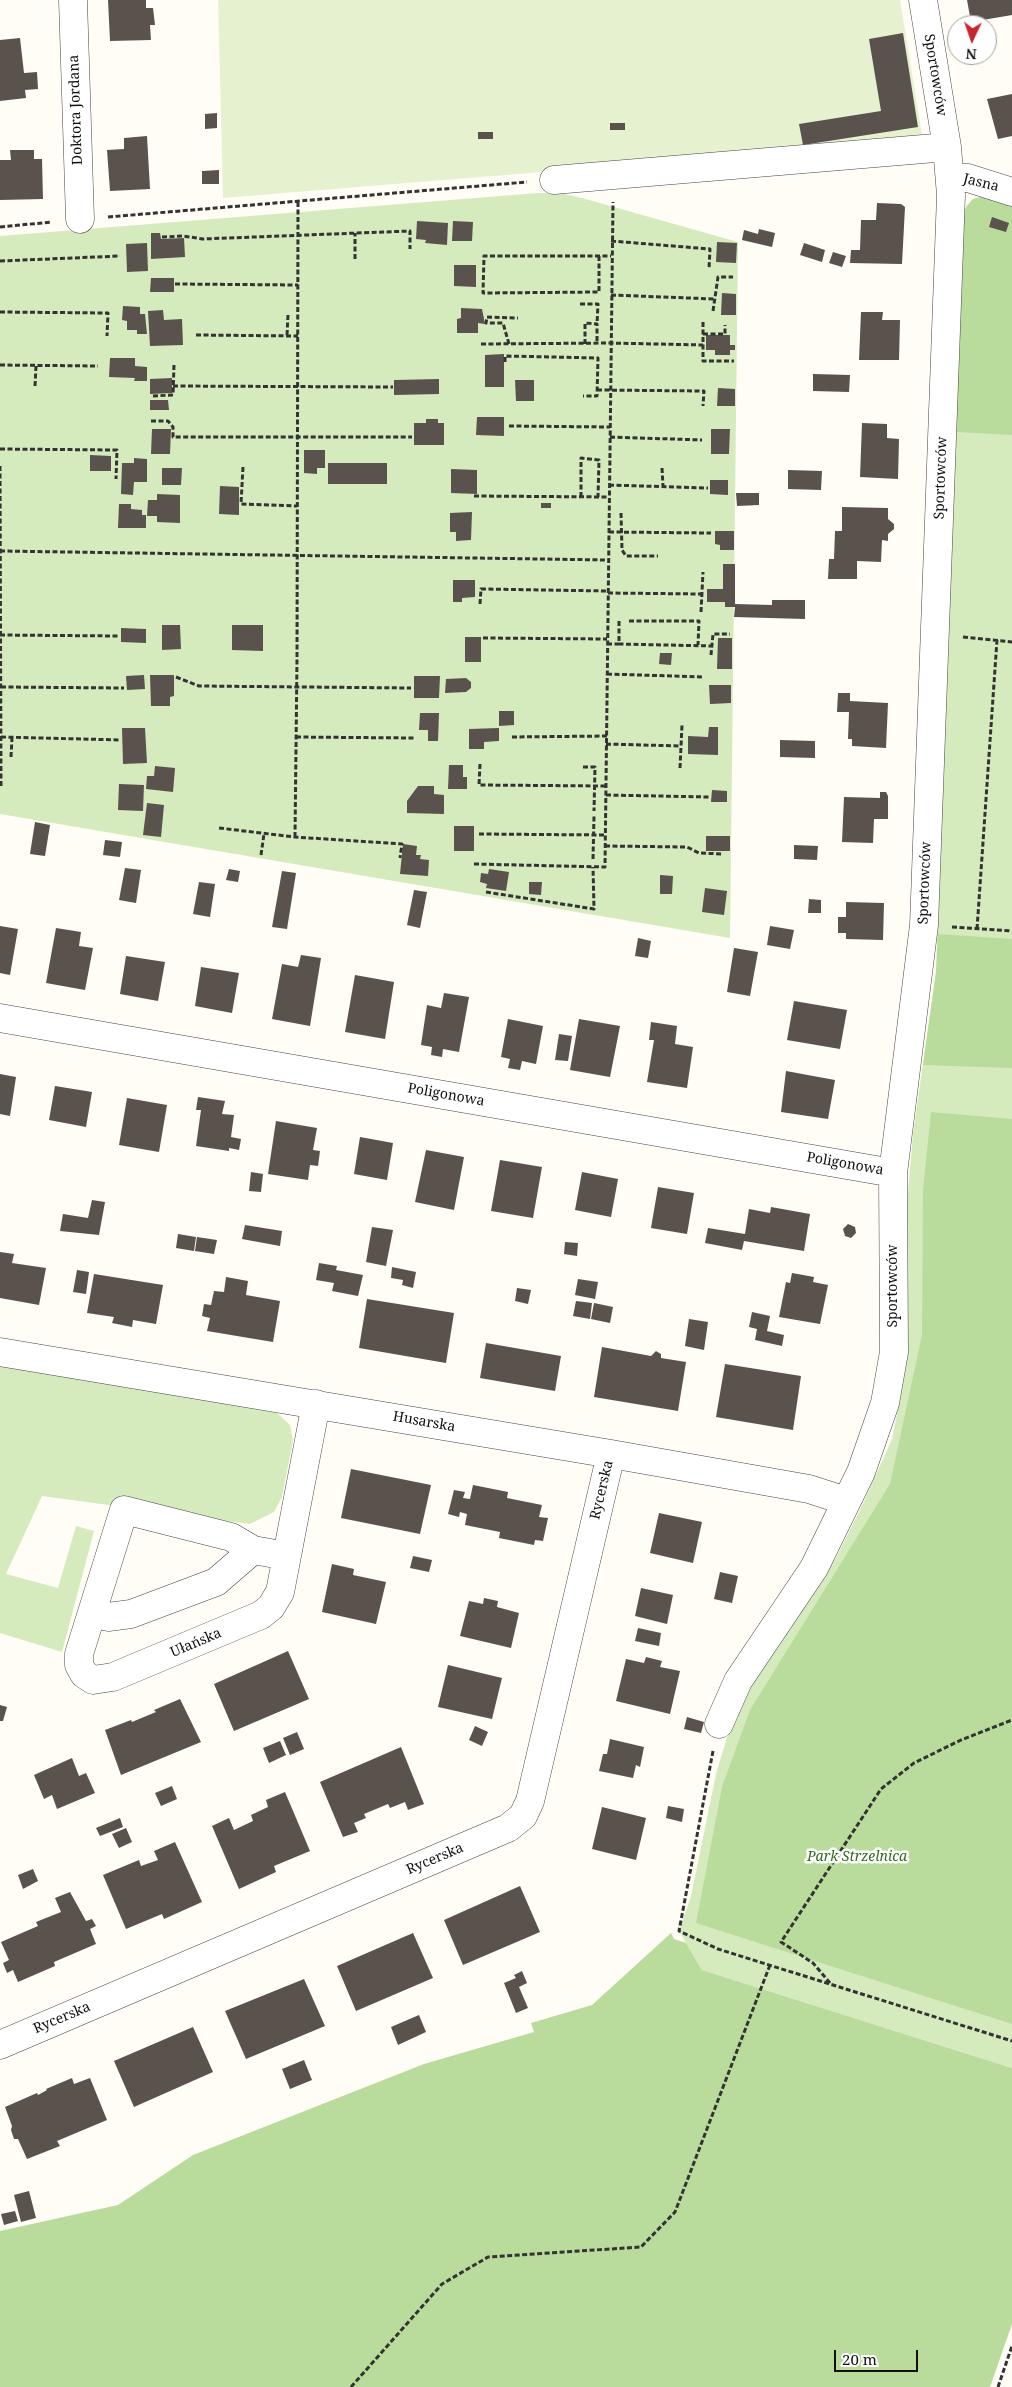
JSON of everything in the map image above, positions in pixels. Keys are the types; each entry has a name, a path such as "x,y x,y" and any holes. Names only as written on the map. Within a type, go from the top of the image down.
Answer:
{"street":[{"name":"Doktora Jordana","path":"73,0 80,219"},
{"name":"Sportowców","path":"719,1724 738,1681 814,1568 861,1472 885,1403 894,1352 893,1172 924,925 950,177 923,0"},
{"path":"554,180 947,148"},
{"name":"Jasna","path":"950,177 968,178 1012,192"},
{"name":"Poligonowa","path":"0,1018 893,1172"},
{"name":"Husarska","path":"0,1352 809,1489 846,1501"},
{"name":"Ułańska","path":"253,1550 231,1537 124,1510 79,1654 79,1665 84,1674 93,1680 113,1677 261,1615 270,1607 280,1592 316,1404"},
{"name":"Rycerska","path":"0,2045 508,1828 523,1816 530,1801 610,1454"},
{"path":"92,1613 108,1618 132,1614 216,1582 253,1550 286,1555"}],"path":[{"path":"474,864 605,867 612,207 620,174"},
{"path":"0,227 554,180"},
{"path":"295,837 298,201"},
{"path":"162,237 183,236 203,239 410,231 410,249"},
{"path":"355,259 356,233"},
{"path":"612,241 710,249 709,269"},
{"path":"0,261 120,256"},
{"path":"599,256 598,292 483,293 484,256 599,256 611,256"},
{"path":"713,311 718,277 733,277"},
{"path":"175,284 298,285"},
{"path":"611,295 715,299"},
{"path":"580,304 598,304 597,344"},
{"path":"0,312 108,313 107,336"},
{"path":"287,336 288,315"},
{"path":"509,344 503,323 486,323 487,317 518,318"},
{"path":"703,322 703,360 734,361"},
{"path":"585,344 586,323 598,324"},
{"path":"703,334 726,334 725,325"},
{"path":"196,335 298,336"},
{"path":"481,344 597,344 610,342 703,345"},
{"path":"505,362 505,356 598,358 597,396 584,396"},
{"path":"153,396 173,395 174,365"},
{"path":"0,366 98,366"},
{"path":"35,386 36,366"},
{"path":"173,386 392,387"},
{"path":"597,390 704,391 703,406"},
{"path":"151,421 168,421 173,427 173,436 412,437"},
{"path":"509,426 610,427"},
{"path":"610,437 702,440"},
{"path":"0,449 117,450 116,479"},
{"path":"581,497 580,458 599,460 598,497"},
{"path":"0,466 1,786"},
{"path":"243,467 241,504 297,506"},
{"path":"662,468 663,486"},
{"path":"609,485 708,488"},
{"path":"474,496 609,497"},
{"path":"621,513 622,550 626,556 658,556"},
{"path":"609,532 711,533"},
{"path":"0,551 608,560"},
{"path":"701,612 703,572"},
{"path":"480,604 481,589 702,594"},
{"path":"619,620 619,644"},
{"path":"630,621 699,621 698,645"},
{"path":"711,655 713,634 730,634"},
{"path":"0,635 119,636"},
{"path":"935,635 1012,642"},
{"path":"483,638 608,639"},
{"path":"978,929 997,640"},
{"path":"608,644 712,646"},
{"path":"607,674 704,677"},
{"path":"176,677 199,686 411,688"},
{"path":"1,687 124,688"},
{"path":"680,768 682,725"},
{"path":"296,736 414,738"},
{"path":"512,736 607,736"},
{"path":"0,737 121,740"},
{"path":"11,757 12,738"},
{"path":"606,744 681,746"},
{"path":"480,764 479,785 606,786"},
{"path":"583,767 595,767 594,811"},
{"path":"606,794 709,797"},
{"path":"593,859 594,816"},
{"path":"219,828 295,837 402,844 400,858"},
{"path":"261,855 264,833"},
{"path":"479,834 606,835"},
{"path":"605,846 687,847 700,853 723,854"},
{"path":"486,892 594,909 593,867"},
{"path":"924,925 1012,931"},
{"path":"831,1984 812,1963 780,1942 881,1788 914,1762 960,1740 1012,1720"},
{"path":"719,1724 679,1930 718,1950 1012,2040"},
{"path":"351,2387 442,2284 488,2257 642,2248 675,2212 770,1965"},
{"path":"998,2387 1012,2346"}],"green space":[{"path":"218,0 900,0 923,141 223,198"},
{"path":"538,193 559,193 582,198 738,242 730,938 0,814 0,236"},
{"path":"984,196 1012,206 1012,435 956,432 961,214 973,199"},
{"name":"Park Strzelnica","path":"973,199 1012,206 1012,2068 702,1970 679,1931 691,1896 716,1774 734,1714 747,1685 836,1558 892,1439 904,1379 908,1302 907,1204 913,1134 936,972 947,621 966,206"},
{"path":"938,934 1012,939 1012,1068 923,1065 936,972"},
{"name":"Park Strzelnica","path":"931,1112 1012,1119 1012,2024 696,1923 722,1787 750,1710 890,1484 922,1335 923,1190"},
{"path":"0,1364 277,1413 290,1425 293,1440 282,1497 274,1512 250,1524 42,1496 6,1574 58,1588 76,1526 94,1531 62,1652 0,1633"},
{"path":"671,1933 674,1939 686,1943 702,1970 1012,2068 1012,2324 990,2387 0,2387 0,2231 118,2205 193,2155 424,2064 534,2032 531,2023 592,2005"}],"building":[{"path":"108,0 146,0 146,8 153,8 155,25 150,25 151,40 110,41"},
{"path":"967,0 1012,0 1012,15 997,18 997,15 970,15"},
{"path":"903,33 918,127 803,145 799,124 881,111 869,39"},
{"path":"20,38 24,73 37,72 38,89 25,90 26,98 0,101 0,40"},
{"path":"1012,94 1012,136 998,139 987,99"},
{"path":"217,113 217,128 205,129 205,114"},
{"path":"610,123 625,123 625,130 610,130"},
{"path":"478,132 493,132 493,139 478,139"},
{"path":"147,136 150,189 110,191 107,150 124,149 124,138"},
{"path":"10,150 34,150 34,159 42,159 43,199 0,200 0,160 11,160"},
{"path":"219,170 219,184 202,184 202,171"},
{"path":"877,203 901,204 905,207 902,264 850,263 851,250 860,250 861,220 876,220"},
{"path":"992,217 1009,223 1006,232 989,227"},
{"path":"417,221 448,223 447,245 425,243 426,240 416,239"},
{"path":"453,221 473,222 472,241 452,241"},
{"path":"759,229 775,233 772,247 742,240 744,230 758,234"},
{"path":"151,233 160,233 161,239 184,238 185,257 151,259"},
{"path":"717,242 737,243 736,263 716,262"},
{"path":"147,243 148,271 127,272 126,244"},
{"path":"804,243 825,250 822,262 800,255"},
{"path":"833,252 846,256 842,267 829,263"},
{"path":"454,265 476,265 476,287 454,286"},
{"path":"151,278 174,278 174,292 150,292"},
{"path":"722,293 736,294 736,315 721,315"},
{"path":"123,306 140,307 140,314 145,314 147,334 137,334 137,330 127,330 127,321 122,320"},
{"path":"461,308 482,309 485,324 478,323 478,333 457,333 457,319 461,318"},
{"path":"163,310 164,320 182,319 183,345 150,346 148,311"},
{"path":"861,312 883,312 882,320 900,320 899,360 859,360"},
{"path":"706,335 730,335 730,345 735,345 735,350 730,350 730,355 715,355 715,350 706,350"},
{"path":"504,354 504,387 485,387 485,355"},
{"path":"110,358 135,358 135,366 147,367 147,381 134,381 135,378 109,377"},
{"path":"813,374 850,375 849,392 813,391"},
{"path":"172,378 172,393 150,394 150,379"},
{"path":"439,379 439,394 394,395 394,380"},
{"path":"515,380 534,380 534,401 516,401"},
{"path":"718,388 735,389 735,406 717,406"},
{"path":"150,400 168,400 169,410 150,410"},
{"path":"477,417 504,417 504,436 476,435"},
{"path":"426,419 438,419 438,423 444,423 444,445 414,445 414,423 426,423"},
{"path":"862,423 887,424 887,438 899,439 898,479 860,477"},
{"path":"152,429 171,429 170,454 151,454"},
{"path":"711,429 730,429 729,454 711,454"},
{"path":"304,450 325,450 325,468 317,468 317,474 304,473"},
{"path":"90,455 111,456 111,471 90,471"},
{"path":"134,458 147,459 147,482 134,482 133,495 121,494 122,463 134,463"},
{"path":"328,463 387,463 387,484 328,484"},
{"path":"162,468 182,468 181,485 162,485"},
{"path":"451,469 477,470 477,494 451,493"},
{"path":"788,470 822,471 821,490 788,489"},
{"path":"710,480 728,480 728,495 710,494"},
{"path":"220,486 239,487 239,515 219,514"},
{"path":"736,493 759,493 759,505 737,506"},
{"path":"157,494 180,495 180,523 157,522 157,516 147,516 148,500 157,500"},
{"path":"541,503 551,503 551,508 541,508"},
{"path":"119,504 131,504 131,509 142,510 142,515 146,515 146,528 118,528"},
{"path":"842,507 888,508 888,519 894,524 894,529 888,534 888,541 882,540 881,562 857,561 857,579 828,579 829,559 834,559 835,531 842,531"},
{"path":"472,512 471,540 456,541 456,532 450,532 450,513"},
{"path":"715,531 734,531 734,550 720,550 720,545 715,544"},
{"path":"723,564 735,564 735,604 772,605 772,600 805,600 805,619 734,617 735,607 725,607 725,602 707,602 707,589 723,589"},
{"path":"453,580 475,580 475,597 462,598 462,602 453,602"},
{"path":"162,625 180,625 181,649 162,650"},
{"path":"232,625 263,625 263,651 232,650"},
{"path":"121,628 146,629 146,643 121,642"},
{"path":"465,637 481,637 481,662 465,662"},
{"path":"718,638 732,638 732,669 717,669"},
{"path":"660,653 672,653 671,665 659,664"},
{"path":"144,675 145,689 127,690 126,676"},
{"path":"150,675 174,675 174,696 170,697 170,706 151,706"},
{"path":"414,676 440,676 439,698 414,698"},
{"path":"466,678 471,682 471,688 466,692 445,693 446,679"},
{"path":"709,685 731,685 731,703 710,704"},
{"path":"838,693 850,693 850,701 888,703 886,748 852,746 852,739 848,739 849,712 837,712"},
{"path":"499,711 514,711 514,725 499,726"},
{"path":"420,713 439,713 438,741 428,741 428,730 419,730"},
{"path":"709,727 718,727 718,755 688,754 688,736 708,737"},
{"path":"122,728 145,728 147,763 123,764"},
{"path":"499,728 499,741 484,742 484,749 469,749 469,729"},
{"path":"780,740 815,741 815,758 780,757"},
{"path":"449,765 463,765 463,777 467,777 467,789 448,789"},
{"path":"155,766 175,768 173,792 146,789 147,776 154,776"},
{"path":"119,784 144,785 143,811 118,810"},
{"path":"418,786 434,786 434,794 444,795 444,814 407,813 407,801"},
{"path":"712,790 727,791 727,802 711,802"},
{"path":"880,792 886,792 888,796 888,819 874,819 873,843 842,842 844,797 880,798"},
{"path":"147,803 164,805 161,837 143,835"},
{"path":"35,822 50,825 45,856 30,854"},
{"path":"454,826 474,826 474,851 454,851"},
{"path":"706,836 730,836 730,851 706,851"},
{"path":"105,840 122,842 120,857 103,855"},
{"path":"403,844 417,846 416,855 421,855 420,859 429,860 428,876 400,874"},
{"path":"794,845 818,846 817,860 794,859"},
{"path":"125,868 141,870 136,903 119,900"},
{"path":"229,869 240,871 238,882 226,880"},
{"path":"489,869 509,872 506,891 486,888 487,884 480,882 481,873 488,874"},
{"path":"282,871 296,873 287,929 272,927"},
{"path":"660,875 673,876 672,894 660,894"},
{"path":"199,882 215,884 210,917 193,914"},
{"path":"529,882 542,882 541,895 529,894"},
{"path":"705,888 727,891 724,915 702,912"},
{"path":"414,890 427,892 420,928 407,925"},
{"path":"809,899 821,900 821,913 808,913"},
{"path":"846,902 884,903 883,940 846,939 846,933 838,933 838,917 846,917"},
{"path":"0,926 18,929 10,975 0,973"},
{"path":"770,926 794,930 790,949 767,945"},
{"path":"56,928 81,932 79,946 93,948 85,990 46,983"},
{"path":"638,938 651,941 648,958 635,956"},
{"path":"734,948 758,952 750,996 727,992"},
{"path":"301,955 321,958 310,1026 272,1019 282,964 298,967"},
{"path":"126,956 165,962 158,1001 120,994"},
{"path":"201,967 239,973 232,1013 195,1006"},
{"path":"355,975 394,982 385,1039 345,1032"},
{"path":"444,993 469,997 459,1052 443,1049 442,1057 431,1055 432,1047 421,1045 427,1005 441,1008"},
{"path":"794,1001 847,1010 840,1049 787,1040"},
{"path":"508,1019 543,1026 536,1064 522,1061 520,1070 508,1068 510,1059 501,1057"},
{"path":"579,1019 620,1026 610,1077 570,1070"},
{"path":"651,1022 677,1026 675,1044 693,1047 687,1088 647,1082 654,1040 649,1040"},
{"path":"559,1034 572,1036 568,1061 555,1060"},
{"path":"786,1071 835,1080 828,1119 781,1112"},
{"path":"0,1074 16,1077 10,1116 0,1114"},
{"path":"55,1086 92,1092 86,1127 49,1120"},
{"path":"198,1097 225,1101 222,1114 234,1115 231,1137 241,1139 239,1150 229,1148 229,1151 196,1146 201,1110 196,1110"},
{"path":"127,1098 167,1105 159,1152 119,1145"},
{"path":"276,1121 317,1128 313,1150 320,1151 318,1166 310,1165 308,1180 268,1174"},
{"path":"360,1137 393,1143 387,1180 354,1174"},
{"path":"426,1150 464,1157 454,1210 415,1202"},
{"path":"500,1160 542,1167 533,1218 491,1211"},
{"path":"251,1172 263,1174 261,1192 249,1191"},
{"path":"582,1172 618,1179 611,1217 575,1210"},
{"path":"658,1187 694,1193 687,1234 651,1228"},
{"path":"92,1200 105,1202 99,1235 60,1231 63,1214 88,1218"},
{"path":"771,1207 810,1214 804,1251 744,1241 742,1250 705,1243 708,1228 745,1234 749,1209 770,1213"},
{"path":"848,1224 855,1227 856,1233 851,1238 845,1236 843,1229"},
{"path":"245,1225 282,1231 280,1246 242,1239"},
{"path":"372,1227 393,1230 386,1266 366,1262"},
{"path":"178,1234 196,1237 194,1251 176,1248"},
{"path":"197,1237 217,1240 214,1254 195,1251"},
{"path":"565,1242 578,1243 577,1256 564,1254"},
{"path":"0,1252 14,1254 12,1263 46,1268 39,1305 0,1298"},
{"path":"319,1263 337,1266 336,1270 363,1275 358,1296 332,1291 334,1283 316,1280"},
{"path":"392,1267 416,1272 413,1288 402,1285 403,1280 391,1278"},
{"path":"77,1270 89,1272 86,1294 73,1292"},
{"path":"792,1273 814,1277 813,1282 828,1285 820,1324 779,1317 786,1282 790,1283"},
{"path":"94,1274 163,1285 156,1324 133,1320 132,1327 112,1323 114,1317 87,1313"},
{"path":"226,1277 248,1281 246,1295 280,1301 273,1342 207,1331 210,1318 202,1316 204,1304 211,1305 214,1291 224,1292"},
{"path":"578,1279 598,1282 595,1299 575,1295"},
{"path":"517,1288 531,1290 528,1304 515,1301"},
{"path":"367,1299 454,1313 446,1363 359,1348"},
{"path":"576,1301 592,1303 590,1319 573,1316"},
{"path":"594,1303 613,1307 610,1323 591,1319"},
{"path":"752,1312 770,1316 767,1331 784,1335 782,1346 755,1340 757,1329 749,1327"},
{"path":"689,1319 708,1322 704,1350 685,1346"},
{"path":"486,1343 561,1356 555,1391 480,1378"},
{"path":"602,1347 651,1356 656,1351 661,1354 661,1358 686,1362 678,1411 594,1397"},
{"path":"725,1364 801,1376 793,1430 716,1417"},
{"path":"351,1469 431,1485 420,1534 341,1518"},
{"path":"473,1485 508,1492 507,1498 542,1505 539,1517 548,1518 543,1541 535,1540 534,1545 499,1538 500,1532 465,1525 467,1514 460,1512 459,1517 448,1514 454,1490 465,1492 463,1498 470,1499"},
{"path":"659,1513 702,1522 693,1563 650,1553"},
{"path":"413,1556 432,1560 429,1572 410,1568"},
{"path":"332,1564 354,1569 353,1575 386,1582 376,1624 322,1612"},
{"path":"720,1572 738,1576 732,1603 714,1599"},
{"path":"641,1588 673,1595 667,1624 635,1616"},
{"path":"484,1598 498,1601 497,1607 519,1613 511,1648 460,1636 469,1601 483,1604"},
{"path":"638,1628 661,1633 659,1646 635,1641"},
{"path":"288,1651 309,1699 234,1731 214,1684"},
{"path":"646,1657 662,1661 660,1667 680,1671 670,1714 616,1701 626,1659 644,1663"},
{"path":"448,1665 502,1678 492,1719 438,1707"},
{"path":"180,1699 201,1742 121,1775 105,1730 131,1720 132,1722"},
{"path":"0,1705 7,1707 3,1721 0,1721"},
{"path":"687,1717 704,1722 701,1733 684,1729"},
{"path":"475,1726 488,1732 482,1746 469,1740"},
{"path":"297,1732 304,1749 290,1755 283,1738"},
{"path":"610,1739 644,1747 640,1767 636,1765 633,1778 599,1771 603,1754 607,1754"},
{"path":"280,1741 286,1755 269,1763 263,1748"},
{"path":"401,1747 424,1804 408,1810 405,1802 390,1808 388,1804 364,1814 366,1818 354,1823 358,1832 343,1837 320,1782"},
{"path":"72,1758 79,1776 86,1773 95,1793 57,1809 52,1795 44,1799 34,1775"},
{"path":"172,1786 177,1799 161,1806 155,1793"},
{"path":"285,1792 310,1851 274,1866 276,1872 239,1889 212,1826 229,1818 234,1830 253,1821 251,1815 268,1807 266,1800"},
{"path":"668,1806 684,1809 682,1822 666,1818"},
{"path":"602,1807 646,1818 636,1860 592,1849"},
{"path":"120,1818 123,1827 100,1836 96,1828"},
{"path":"126,1828 132,1842 119,1848 112,1834"},
{"path":"175,1842 202,1902 164,1919 162,1914 126,1929 103,1875 139,1860 141,1866 158,1860 154,1851"},
{"path":"33,1869 38,1881 23,1889 18,1875"},
{"path":"520,1886 540,1932 463,1965 444,1920"},
{"path":"70,1892 86,1921 92,1919 96,1926 90,1929 96,1944 54,1962 55,1966 18,1982 13,1970 7,1973 3,1963 9,1960 1,1942 38,1926 36,1922 61,1912 55,1898"},
{"path":"413,1933 433,1978 356,2011 337,1966"},
{"path":"522,1971 527,1983 519,1987 528,2008 516,2013 504,1983 516,1978 514,1975"},
{"path":"304,1979 325,2026 246,2059 225,2011"},
{"path":"419,2015 426,2032 398,2045 391,2027"},
{"path":"193,2027 213,2072 134,2107 114,2061"},
{"path":"304,2060 312,2080 290,2089 282,2069"},
{"path":"72,2078 74,2084 90,2078 107,2120 57,2141 60,2146 27,2159 18,2139 14,2139 11,2130 12,2126 5,2107 37,2093 38,2095 46,2089"},
{"path":"29,2191 36,2218 21,2222 14,2195"},
{"path":"15,2211 18,2221 4,2225 1,2214"}]}
